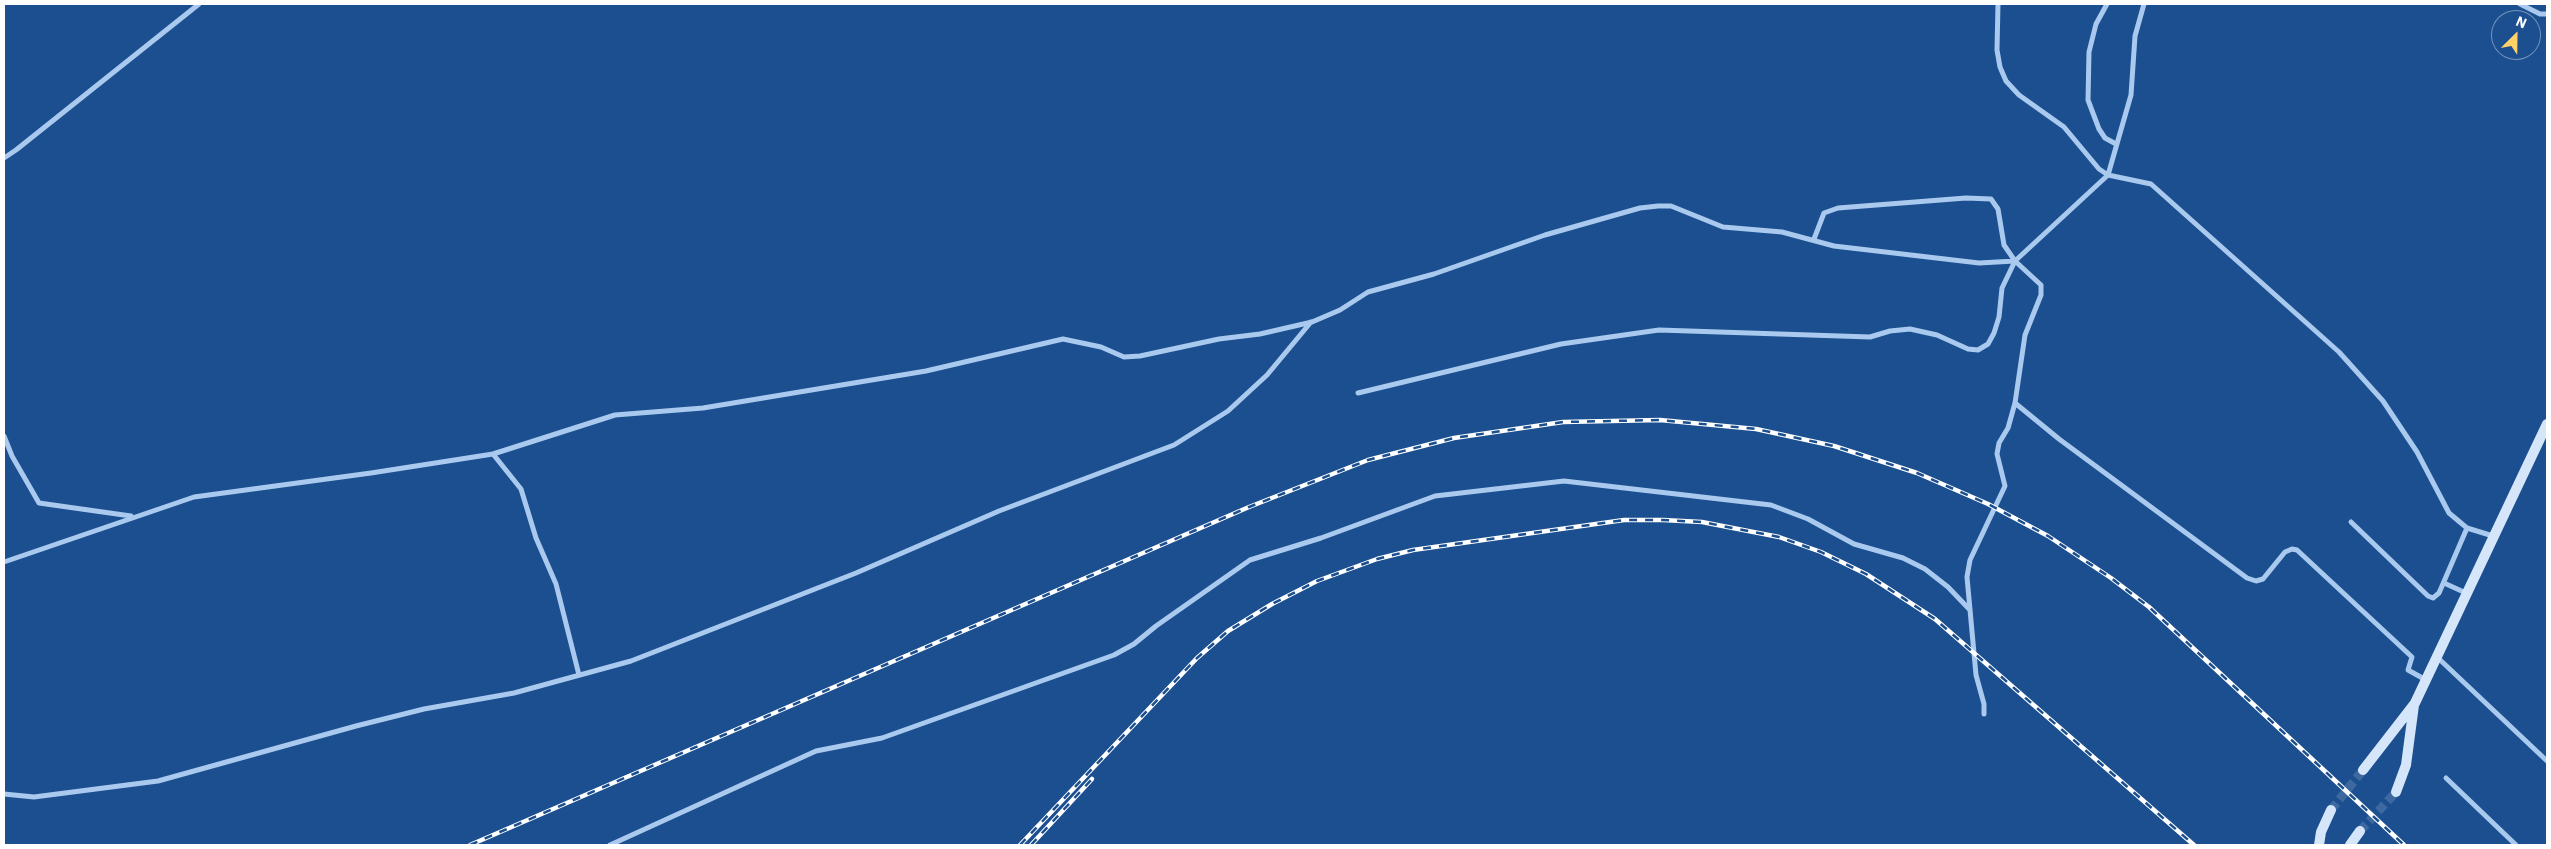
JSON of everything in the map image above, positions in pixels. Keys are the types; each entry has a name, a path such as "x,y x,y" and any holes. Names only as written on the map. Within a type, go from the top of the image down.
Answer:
{"main road":[{"path":"2363,770 2415,703 2547,424"},
{"path":"2396,792 2406,765 2415,703"},
{"path":"2319,845 2321,832 2330,810"},
{"path":"2350,845 2360,831"}],"street":[{"path":"4,158 200,4"},
{"path":"1998,4 1998,50 2000,67 2006,81 2033,106 2064,127 2098,169 2108,175 2151,184 2339,352 2383,401 2418,452 2449,513 2467,528 2493,536"},
{"path":"2107,4 2096,24 2091,42 2087,71 2088,100 2099,129 2105,138 2116,144"},
{"path":"1358,393 1561,344 1659,330 1870,337 1890,331 1910,329 1937,334 1968,349 1978,350 1988,344 1994,333 2000,317 2002,288 2015,261 2108,175 2131,95 2135,36 2144,4"},
{"path":"2520,4 2547,14"},
{"path":"1814,239 1821,219 1830,209 1869,204 1981,197 1995,203 2004,245 2015,261 2037,279 2041,285 2041,295 2026,335 2015,403 2008,428 1999,443 1997,454 2005,486 1970,560 1967,578 1976,675 1984,704 1984,714"},
{"path":"4,562 194,497 493,454 551,433 616,415 703,408 926,371 1063,339 1101,347 1124,357 1140,356 1219,339 1260,334 1312,322 1340,310 1368,292 1434,274 1546,235 1640,208 1671,206 1723,226 1782,232 1814,239 1834,246 1979,263 2015,261"},
{"path":"4,794 34,797 158,781 356,726 424,709 514,693 631,661 856,573 999,511 1174,445 1228,411 1267,375 1312,322"},
{"path":"2015,403 2059,440 2247,578 2256,581 2263,579 2285,552 2292,549 2297,550 2412,657 2408,670 2426,680"},
{"path":"4,436 12,456 39,503 134,516"},
{"path":"493,454 521,489 536,538 556,584 579,675"},
{"path":"610,845 816,751 882,738 1114,655 1134,644 1163,620 1250,560 1320,538 1435,496 1564,481 1771,505 1808,519 1854,544 1902,558 1925,569 1948,587 1970,610"},
{"path":"2351,522 2428,596 2437,596 2444,584 2467,528"},
{"path":"2444,584 2466,594"},
{"path":"2436,657 2547,761"},
{"path":"2446,778 2516,845"}],"tunnel":[{"path":"2331,810 2363,770"},
{"path":"2360,831 2396,792"}],"railway":[{"path":"470,845 1249,507 1368,460 1454,438 1563,422 1660,420 1756,429 1834,446 1917,473 1988,504 2048,536 2111,578 2149,607 2404,845"},
{"path":"1020,845 1197,658 1228,631 1272,604 1317,581 1377,559 1413,550 1624,520 1702,522 1779,537 1821,552 1866,574 1935,619 2194,845"},
{"path":"1031,845 1092,779"}]}
